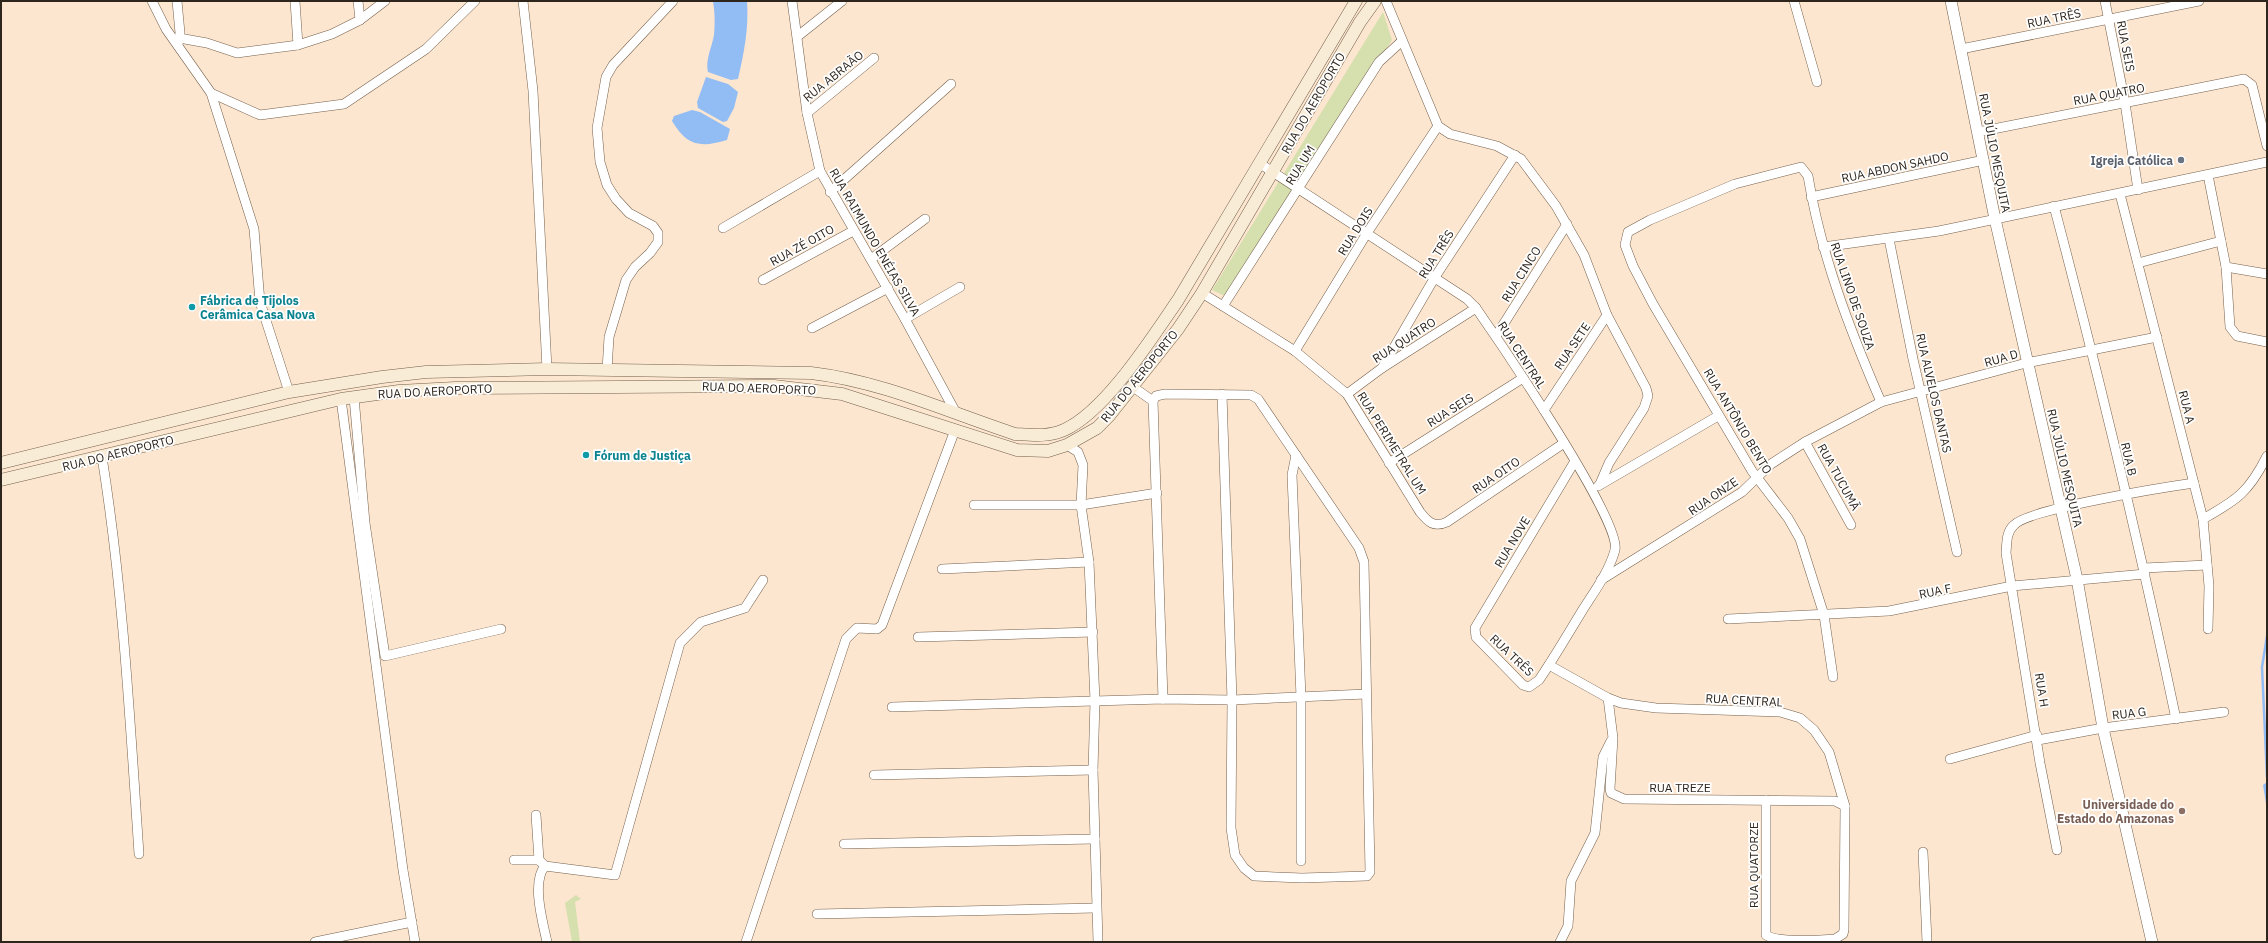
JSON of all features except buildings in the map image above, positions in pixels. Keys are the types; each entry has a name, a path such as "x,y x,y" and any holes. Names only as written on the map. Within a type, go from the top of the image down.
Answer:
{"main road":[{"name":"RUA DO AEROPORTO","path":"1,464 289,392 382,377 426,372 547,369 810,373 851,380 888,390 1015,434 1050,434 1063,430 1077,423 1095,409 1146,347 1178,300 1356,1"},
{"name":"RUA DO AEROPORTO","path":"1,480 341,399 405,391 516,388 774,386 836,393 883,406 1017,450 1048,451 1067,445 1097,428 1133,387 1178,329 1202,293 1360,22 1375,1"},
{"path":"514,370 516,388"},
{"path":"883,406 888,390"}],"street":[{"path":"152,1 166,29 179,42 211,93 254,229 260,302 289,392"},
{"path":"177,1 180,20 179,42"},
{"path":"295,1 298,45"},
{"path":"358,1 360,20"},
{"path":"179,42 207,43 237,53 298,45 332,34 360,20 385,1"},
{"path":"211,93 260,116 344,104 426,49 474,1"},
{"path":"523,1 533,91 547,369"},
{"path":"607,370 609,337 626,280 635,267 650,253 658,242 658,233 653,226 629,214 607,185 600,162 597,128 606,77 613,65 673,1"},
{"name":"RUA RAIMUNDO ENÉIAS SILVA","path":"792,1 798,36 807,113 820,171 830,192 888,288 956,413"},
{"path":"798,36 842,1"},
{"path":"1386,1 1438,126 1450,134 1497,146 1515,155 1529,168 1567,224 1584,255 1607,315 1642,378 1648,396 1644,408 1609,463 1600,484"},
{"path":"1794,1 1817,82"},
{"name":"RUA JÚLIO MESQUITA","path":"1951,1 2026,363 2077,579 2103,728 2152,942"},
{"name":"RUA SEIS","path":"2105,1 2125,103 2138,190"},
{"name":"RUA TRÊS","path":"1961,50 2199,1"},
{"name":"RUA UM","path":"1222,306 1379,62 1402,41"},
{"name":"RUA ABRAÃO","path":"807,113 874,58"},
{"name":"RUA QUATRO","path":"1978,132 2244,79 2252,85 2267,146"},
{"path":"830,192 951,84"},
{"name":"RUA DOIS","path":"1295,351 1367,233 1438,126"},
{"name":"RUA TRÊS","path":"1382,368 1435,277 1515,155"},
{"name":"RUA ABDON SAHDO","path":"1811,197 1984,160"},
{"path":"1823,247 1890,239 1995,219 2267,162"},
{"name":"RUA CENTRAL","path":"1259,163 1467,299 1476,308 1496,336 1544,410 1592,490 1611,526 1615,538 1615,549 1601,580 1561,645"},
{"name":"RUA LINO DE SOUZA","path":"1632,230 1650,220 1735,184 1796,166 1801,166 1806,171 1823,247 1846,318 1881,402"},
{"path":"723,228 820,171"},
{"path":"2208,175 2226,267 2230,327 2237,336 2267,342"},
{"name":"RUA A","path":"2120,194 2203,519 2207,565 2208,630"},
{"name":"RUA B","path":"2054,206 2092,350 2125,494 2145,571 2176,719"},
{"path":"871,259 925,220"},
{"name":"RUA CINCO","path":"1496,336 1567,224"},
{"name":"RUA ANTÔNIO BENTO","path":"1632,230 1628,232 1625,245 1633,266 1653,304 1689,363 1718,416 1757,478 1788,518 1800,539 1824,615 1833,678"},
{"name":"RUA ZÉ OITO","path":"763,280 853,231"},
{"name":"RUA ALVELOS DANTAS","path":"1890,239 1922,393 1958,552"},
{"path":"2138,263 2221,241"},
{"path":"2226,267 2267,274"},
{"path":"905,319 960,287"},
{"path":"812,328 888,288"},
{"name":"RUA PERIMETRAL UM","path":"1202,293 1295,351 1347,394 1423,516 1432,525 1440,525"},
{"name":"RUA QUATRO","path":"1347,394 1382,368 1476,308"},
{"name":"RUA SETE","path":"1544,410 1607,315"},
{"name":"RUA D","path":"1855,415 1881,402 1922,393 2026,363 2157,337"},
{"name":"RUA SEIS","path":"1389,463 1523,378"},
{"path":"1133,387 1154,401"},
{"path":"1163,699 1154,401 1156,396 1165,394 1222,394 1251,394 1258,399 1359,548 1364,562 1370,872 1362,877 1254,876 1244,868 1236,855 1231,828 1232,700 1222,394"},
{"path":"354,397 365,523 385,656 501,629"},
{"path":"341,399 403,870 415,942"},
{"name":"RUA ONZE","path":"1601,580 1736,496 1771,464 1805,442 1855,415"},
{"path":"1592,490 1718,416"},
{"path":"746,942 846,639 857,628 877,629 882,625 954,430"},
{"name":"RUA TUCUMÃ","path":"1805,442 1851,525"},
{"name":"RUA OITO","path":"1440,525 1564,443"},
{"path":"1067,445 1078,452 1083,465 1081,505 1089,562 1093,632 1095,701 1093,770 1098,942"},
{"path":"1296,455 1292,475 1301,697 1301,861"},
{"path":"2203,519 2226,506 2248,489 2267,456"},
{"path":"102,457 113,529 122,614 139,854"},
{"name":"RUA NOVE","path":"1476,637 1476,624 1575,461"},
{"path":"2061,508 2125,494 2194,482"},
{"path":"974,505 1081,505 1157,493"},
{"name":"RUA H","path":"2057,850 2040,763 2006,553 2008,533 2014,524 2021,520 2061,508"},
{"path":"942,569 1089,562"},
{"name":"RUA F","path":"1728,619 1824,615 1910,608 2012,586 2207,565"},
{"path":"514,860 615,875 680,643 701,622 745,608 763,580"},
{"path":"918,637 1093,632"},
{"name":"RUA TRÊS","path":"1476,637 1523,685 1533,685 1549,665 1561,645"},
{"name":"RUA CENTRAL","path":"1549,665 1608,698 1640,707 1780,712 1800,718 1814,730 1829,752 1844,806 1843,934 1835,940 1781,941 1769,938 1765,930"},
{"path":"892,707 1163,699 1232,700 1366,694"},
{"name":"RUA TREZE","path":"1608,698 1613,738 1610,789 1611,793 1617,797 1624,799 1835,801 1844,806"},
{"name":"RUA G","path":"1950,759 2037,737 2224,712"},
{"path":"1560,942 1568,926 1571,881 1595,833 1603,757 1613,738"},
{"path":"874,775 1093,770"},
{"name":"RUA QUATORZE","path":"1765,930 1766,800"},
{"path":"536,815 542,863 537,884 547,942"},
{"path":"844,844 1095,838"},
{"path":"1923,852 1927,942"},
{"path":"817,914 1096,908"},
{"path":"315,942 412,922"}],"green space":[{"path":"1383,12 1392,40 1227,297 1212,290"},
{"path":"576,895 581,899 575,902 580,942 572,942 565,903"}],"water":[{"path":"713,1 747,1 746,40 738,79 731,80 708,72 708,58 714,31"},
{"path":"706,77 728,84 738,92 734,108 727,121 723,122 698,108 697,102"},
{"path":"692,110 700,112 730,129 727,140 718,143 702,144 695,143 683,136 672,121 674,116"},
{"path":"2267,782 2267,810 2263,785"}],"waterway":[{"path":"2267,636 2262,667 2267,777"}],"place":[{"name":"Igreja Católica","path":"2181,160"},
{"name":"Fábrica de Tijolos Cerâmica Casa Nova","path":"192,307"},
{"name":"Fórum de Justiça","path":"586,455"},
{"name":"Universidade do Estado do Amazonas","path":"2182,811"}]}
